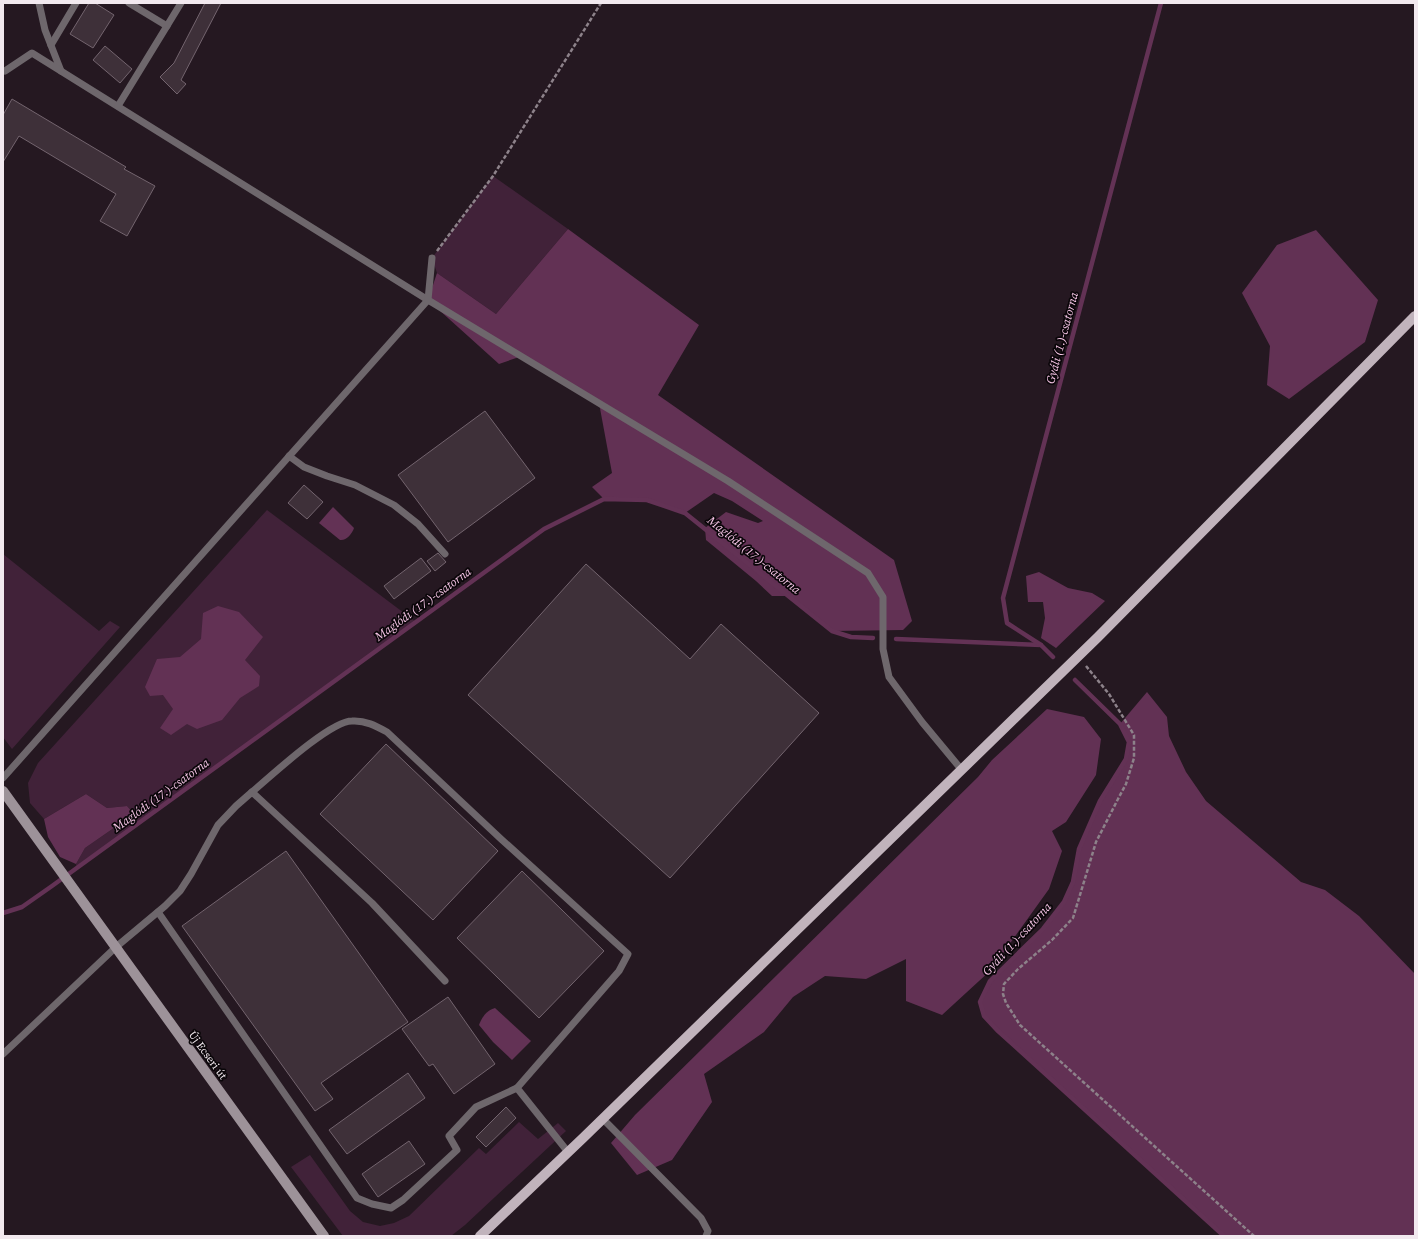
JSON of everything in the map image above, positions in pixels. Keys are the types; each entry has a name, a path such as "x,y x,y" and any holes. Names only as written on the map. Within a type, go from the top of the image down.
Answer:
{"main road":[{"path":"480,1236 603,1119 1098,637 1415,316"},
{"name":"Új Ecseri út","path":"3,791 324,1236"}],"lane":[{"path":"39,3 43,25 61,71"},
{"path":"51,46 76,3"},
{"path":"129,3 167,26"},
{"path":"118,106 180,3"},
{"path":"5,71 32,53 428,300 728,481 868,573 883,597 883,649 889,677 922,722 961,769"},
{"path":"3,778 428,300 432,258"},
{"path":"289,456 304,466 327,476 355,485 394,505 418,524 445,554"},
{"path":"3,1054 116,947 158,912 180,891 192,874 218,825 236,806 325,732 340,724 351,721 365,722 376,725 386,732 628,954 619,972 517,1088 476,1106 449,1136 457,1150 391,1208 372,1204 357,1198 158,912"},
{"path":"252,792 372,903 445,981"},
{"path":"517,1088 568,1152"},
{"path":"603,1119 701,1218 708,1231 706,1236"}],"path":[{"path":"432,258 493,176 601,3"},
{"path":"1085,665 1110,694 1134,735 1134,758 1126,784 1096,842 1073,918 1052,940 1018,969 1004,984 1003,994 1006,1003 1020,1025 1254,1236"}],"shaded area":[{"path":"493,176 568,229 496,314 437,273 432,258"},
{"path":"568,229 699,325 658,395 894,560 912,621 903,630 832,631 789,596 772,596 706,540 705,528 726,512 758,523 763,521 732,501 714,493 685,513 647,500 604,499 592,487 612,473 599,403 522,356 499,364 428,300 437,273 496,314"},
{"path":"1316,230 1378,300 1365,342 1289,399 1267,385 1270,346 1242,293 1277,245"},
{"path":"333,507 354,528 347,538 342,540 319,523"},
{"path":"267,510 416,622 77,869 76,864 85,848 134,814 127,806 107,808 86,794 44,819 30,803 28,783 38,763"},
{"path":"3,554 99,631 110,621 120,627 12,749 3,737"},
{"path":"1039,572 1068,588 1092,593 1105,601 1056,648 1041,638 1045,618 1043,602 1028,602 1026,576"},
{"path":"218,606 239,612 263,637 245,660 260,676 259,686 240,698 222,720 197,729 187,724 171,735 160,728 173,709 163,695 150,696 145,687 157,659 180,657 201,639 203,613"},
{"path":"1147,692 1167,717 1169,736 1186,772 1206,801 1301,882 1325,890 1359,916 1415,974 1415,1236 1224,1236 997,1030 984,1016 980,1002 990,981 1043,929 1064,902 1073,882 1079,849 1100,801 1126,759 1129,742 1120,724"},
{"path":"1047,709 1084,717 1101,739 1096,775 1066,822 1052,831 1062,851 1049,889 991,970 942,1015 906,1001 906,959 866,979 825,976 793,997 764,1032 704,1074 712,1102 672,1160 637,1175 611,1143 635,1115 978,777 992,760"},
{"path":"86,794 107,808 127,806 134,814 85,848 76,864 60,857 48,837 44,819"},
{"path":"495,1008 531,1041 512,1060 493,1042 479,1025 485,1014"},
{"path":"519,1122 538,1139 558,1123 566,1131 465,1225 451,1236 343,1236 291,1167 310,1155 350,1211 363,1222 380,1226 394,1223 409,1216 479,1148 486,1154"}],"building":[{"path":"89,3 95,3 114,15 93,48 70,34"},
{"path":"205,3 221,3 181,80 186,84 177,94 160,77 174,63"},
{"path":"105,46 132,69 120,83 93,60"},
{"path":"12,99 126,167 124,169 155,186 127,236 100,221 116,194 19,136 3,162 3,115"},
{"path":"485,411 535,478 448,542 398,475"},
{"path":"304,485 323,502 307,519 288,503"},
{"path":"438,553 446,562 435,571 427,561"},
{"path":"421,558 431,571 394,599 384,586"},
{"path":"586,564 690,659 721,624 819,713 670,878 468,695"},
{"path":"386,744 498,851 433,920 320,814"},
{"path":"286,851 408,1022 321,1083 333,1099 315,1111 182,926"},
{"path":"522,871 604,951 539,1018 457,938"},
{"path":"448,997 495,1064 454,1094 433,1064 429,1066 402,1029"},
{"path":"408,1073 425,1098 347,1154 329,1130"},
{"path":"506,1107 516,1118 486,1147 476,1137"},
{"path":"409,1141 425,1164 378,1197 362,1174"}],"waterway":[{"name":"Gyáli (1.)-csatorna","path":"1053,657 1041,645 1007,623 1003,598 1161,3"},
{"name":"Maglódi (17.)-csatorna","path":"3,913 22,907 52,886 544,529 604,499 647,500 685,513 832,631 851,637 873,638"},
{"name":"Maglódi (17.)-csatorna","path":"896,639 1041,645"},
{"name":"Gyáli (1.)-csatorna","path":"1075,680 1120,724 1129,742 1126,759 1100,801 1079,849 1073,882 1064,902 1043,929 990,981 980,1002 984,1016 997,1030 1224,1236"}]}
